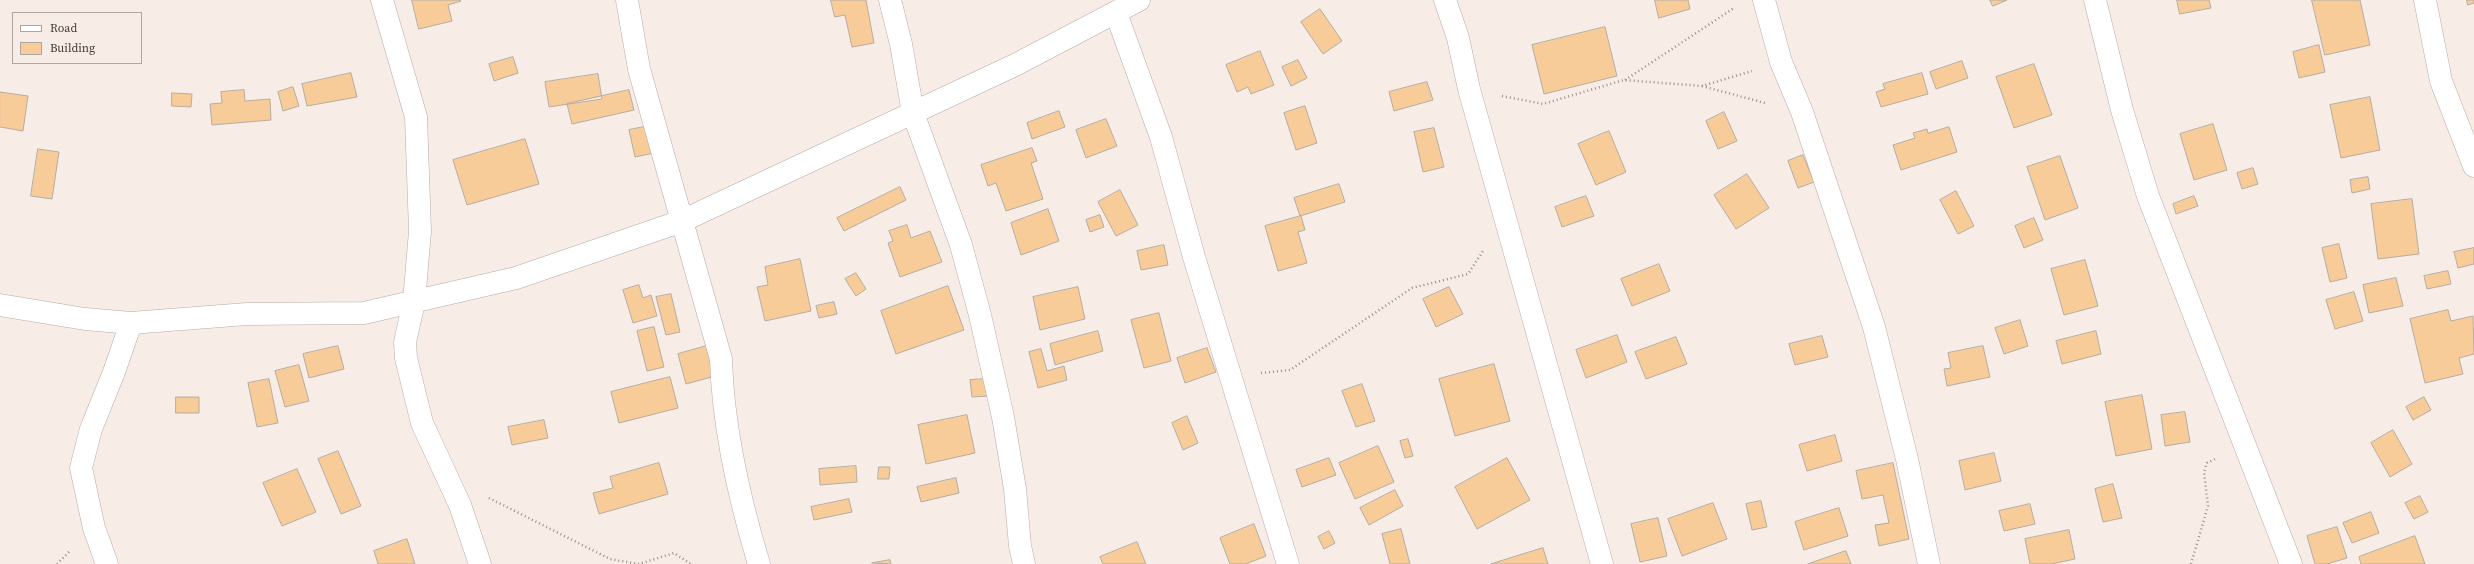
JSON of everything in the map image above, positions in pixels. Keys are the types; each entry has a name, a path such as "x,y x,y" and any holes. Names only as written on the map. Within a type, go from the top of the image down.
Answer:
{"street":[{"path":"382,0 416,117 420,231 414,302 405,342 406,358 422,423 451,486 480,564"},
{"path":"627,0 639,69 721,359 722,400 745,519 759,564"},
{"path":"890,0 901,44 913,113 961,245 980,315 1004,417 1015,489 1020,546 1024,564"},
{"path":"0,305 85,319 131,323 247,314 364,313 516,278 682,221 1015,65 1139,0"},
{"path":"1445,0 1458,38 1469,89 1504,217 1602,564"},
{"path":"1764,0 1781,62 1802,112 1874,327 1907,459 1929,564"},
{"path":"2095,0 2122,110 2148,196 2291,564"},
{"path":"2425,0 2441,82 2474,166"},
{"path":"1116,13 1161,136 1194,257 1232,376 1277,532 1288,564"},
{"path":"107,564 94,528 81,468 91,429 114,372 131,323"}],"path":[{"path":"1469,89 1543,104 1624,80 1740,4"},
{"path":"1702,86 1781,62"},
{"path":"1624,80 1702,86 1802,112"},
{"path":"1232,376 1290,370 1412,288 1468,274 1504,217"},
{"path":"2191,564 2208,506 2204,472 2207,463 2219,457"},
{"path":"451,486 492,500 610,560 639,564 674,553 691,564"}],"building":[{"path":"412,0 461,1 448,5 452,21 419,29"},
{"path":"831,0 866,0 874,43 852,47 845,15 835,17"},
{"path":"1655,0 1688,0 1690,9 1659,18"},
{"path":"1990,0 2007,0 1993,6"},
{"path":"2177,0 2209,0 2211,8 2180,14"},
{"path":"2312,0 2360,0 2370,45 2325,55"},
{"path":"2467,0 2474,0 2474,3 2468,5"},
{"path":"1320,9 1342,41 1323,54 1301,22"},
{"path":"1605,27 1617,76 1544,94 1532,45"},
{"path":"2319,45 2325,72 2299,78 2293,52"},
{"path":"1260,51 1274,85 1251,94 1248,87 1237,92 1226,65"},
{"path":"513,57 518,73 494,81 489,64"},
{"path":"1298,60 1307,78 1291,86 1282,67"},
{"path":"1962,61 1968,78 1936,89 1930,72"},
{"path":"2034,64 2052,115 2014,128 1996,77"},
{"path":"351,73 357,97 307,106 302,84"},
{"path":"1922,73 1928,94 1881,107 1876,92 1885,89 1883,84"},
{"path":"598,74 602,99 549,107 545,82"},
{"path":"1427,82 1433,100 1394,111 1389,92"},
{"path":"293,87 299,106 283,111 278,92"},
{"path":"244,90 245,101 270,99 271,120 212,125 210,104 222,103 221,92"},
{"path":"629,90 634,110 572,124 567,104"},
{"path":"0,92 28,96 23,131 0,127"},
{"path":"172,93 192,94 191,107 172,106"},
{"path":"2370,97 2380,150 2341,158 2330,105"},
{"path":"1305,106 1317,143 1296,150 1284,113"},
{"path":"1059,111 1065,127 1032,139 1027,123"},
{"path":"1724,112 1737,141 1718,149 1706,121"},
{"path":"1106,119 1117,146 1086,158 1076,130"},
{"path":"2213,124 2227,170 2194,180 2180,134"},
{"path":"649,126 654,153 635,157 629,130"},
{"path":"1949,127 1957,152 1901,170 1893,145 1915,138 1913,133 1927,129 1928,133"},
{"path":"1434,128 1444,167 1423,172 1414,132"},
{"path":"1609,131 1626,172 1596,185 1578,144"},
{"path":"525,139 539,184 467,205 453,160"},
{"path":"1032,148 1037,161 1031,163 1043,199 1006,211 996,183 988,186 981,165"},
{"path":"38,149 59,152 52,199 31,196"},
{"path":"1803,155 1814,182 1798,188 1788,161"},
{"path":"2060,156 2078,208 2045,220 2027,167"},
{"path":"2253,168 2258,184 2242,189 2237,173"},
{"path":"1747,174 1769,208 1736,229 1714,195"},
{"path":"2368,177 2370,189 2352,193 2350,180"},
{"path":"1339,184 1345,202 1300,216 1294,198"},
{"path":"900,187 906,200 844,231 837,218"},
{"path":"1120,190 1138,225 1116,236 1098,202"},
{"path":"1956,191 1974,226 1958,234 1940,200"},
{"path":"1586,196 1594,216 1562,227 1555,207"},
{"path":"2194,196 2198,206 2176,214 2173,204"},
{"path":"2412,199 2419,254 2378,259 2371,204"},
{"path":"1048,209 1059,241 1021,255 1011,223"},
{"path":"1100,215 1104,227 1090,232 1086,220"},
{"path":"1301,216 1305,230 1298,232 1307,263 1278,271 1265,226"},
{"path":"2034,218 2043,240 2024,248 2015,226"},
{"path":"907,225 911,238 930,231 942,262 900,277 888,243 893,241 889,231"},
{"path":"2339,244 2347,278 2330,282 2322,248"},
{"path":"1164,245 1168,265 1141,270 1137,251"},
{"path":"2474,248 2474,264 2458,268 2454,252"},
{"path":"800,259 811,311 765,321 757,287 768,285 765,267"},
{"path":"2085,260 2098,306 2064,315 2051,269"},
{"path":"1659,264 1670,291 1632,306 1621,279"},
{"path":"2448,271 2451,284 2427,289 2424,276"},
{"path":"856,273 866,289 856,296 845,279"},
{"path":"2396,278 2403,306 2369,313 2363,285"},
{"path":"639,285 643,298 651,295 657,316 633,323 623,290"},
{"path":"948,286 964,330 896,354 881,311"},
{"path":"1078,287 1085,319 1040,330 1033,297"},
{"path":"1449,287 1463,314 1436,327 1423,299"},
{"path":"2354,292 2363,321 2335,329 2326,300"},
{"path":"671,294 680,332 666,335 656,297"},
{"path":"834,302 837,314 819,318 816,306"},
{"path":"2448,310 2451,321 2473,316 2474,354 2459,358 2463,374 2425,383 2410,319"},
{"path":"1159,313 1171,361 1144,368 1131,320"},
{"path":"2020,320 2028,346 2004,354 1995,328"},
{"path":"654,327 664,367 647,371 637,331"},
{"path":"1098,331 1103,351 1055,365 1050,344"},
{"path":"2096,331 2101,354 2062,364 2056,341"},
{"path":"1617,335 1627,362 1586,378 1576,350"},
{"path":"1822,336 1828,357 1795,365 1789,344"},
{"path":"1676,337 1687,364 1646,379 1635,352"},
{"path":"710,345 719,375 686,384 678,354"},
{"path":"338,346 344,369 309,378 303,354"},
{"path":"1983,346 1990,377 1947,386 1944,369 1951,368 1948,353"},
{"path":"1207,348 1216,372 1185,383 1177,358"},
{"path":"1041,349 1047,371 1064,366 1067,380 1038,388 1029,352"},
{"path":"1494,364 1510,421 1455,436 1439,379"},
{"path":"299,365 309,401 285,407 275,371"},
{"path":"670,377 678,408 619,423 611,392"},
{"path":"269,379 278,423 257,427 248,383"},
{"path":"986,379 988,396 972,397 970,380"},
{"path":"1362,384 1375,421 1356,427 1342,391"},
{"path":"2142,395 2152,449 2116,456 2105,402"},
{"path":"176,397 199,397 199,413 176,413"},
{"path":"2424,397 2431,410 2413,420 2406,407"},
{"path":"2185,412 2190,442 2165,446 2161,415"},
{"path":"967,415 975,453 926,464 918,425"},
{"path":"1187,416 1198,443 1183,450 1172,423"},
{"path":"544,420 548,438 512,445 508,427"},
{"path":"2393,430 2412,464 2390,477 2371,443"},
{"path":"1835,435 1842,461 1807,471 1799,445"},
{"path":"1408,439 1413,456 1405,458 1400,441"},
{"path":"1378,446 1394,482 1355,499 1339,463"},
{"path":"338,451 361,506 341,514 318,459"},
{"path":"1994,453 2001,481 1965,490 1959,461"},
{"path":"1329,458 1336,475 1302,487 1296,470"},
{"path":"1507,458 1530,500 1477,529 1455,487"},
{"path":"659,463 668,494 599,514 593,493 613,488 610,477"},
{"path":"1893,463 1909,539 1879,546 1875,525 1889,523 1883,495 1862,499 1856,471"},
{"path":"856,466 857,482 820,485 819,469"},
{"path":"879,467 890,467 889,479 878,479"},
{"path":"297,469 316,512 282,526 263,483"},
{"path":"956,478 959,493 921,502 917,487"},
{"path":"2113,484 2122,518 2103,522 2095,489"},
{"path":"1395,490 1403,506 1369,525 1360,508"},
{"path":"2420,496 2428,512 2414,519 2405,503"},
{"path":"849,499 852,512 814,520 811,507"},
{"path":"1761,501 1767,527 1752,530 1746,504"},
{"path":"1713,503 1727,539 1682,556 1668,519"},
{"path":"2030,504 2035,524 2004,531 1999,511"},
{"path":"1839,508 1848,536 1804,550 1795,522"},
{"path":"2371,512 2379,533 2352,543 2343,523"},
{"path":"1658,518 1667,556 1640,562 1631,524"},
{"path":"1254,524 1266,556 1246,564 1230,564 1220,538"},
{"path":"2337,527 2347,558 2327,564 2315,564 2307,536"},
{"path":"1401,529 1410,564 1390,564 1382,534"},
{"path":"2069,530 2075,559 2051,564 2030,564 2025,539"},
{"path":"1329,531 1335,543 1324,549 1318,537"},
{"path":"2415,536 2425,564 2361,564 2359,557"},
{"path":"407,539 415,564 378,564 374,551"},
{"path":"1137,542 1146,564 1103,564 1100,557"},
{"path":"1543,548 1548,564 1491,564"},
{"path":"1846,551 1851,564 1808,564"},
{"path":"890,560 891,564 872,563"}]}
